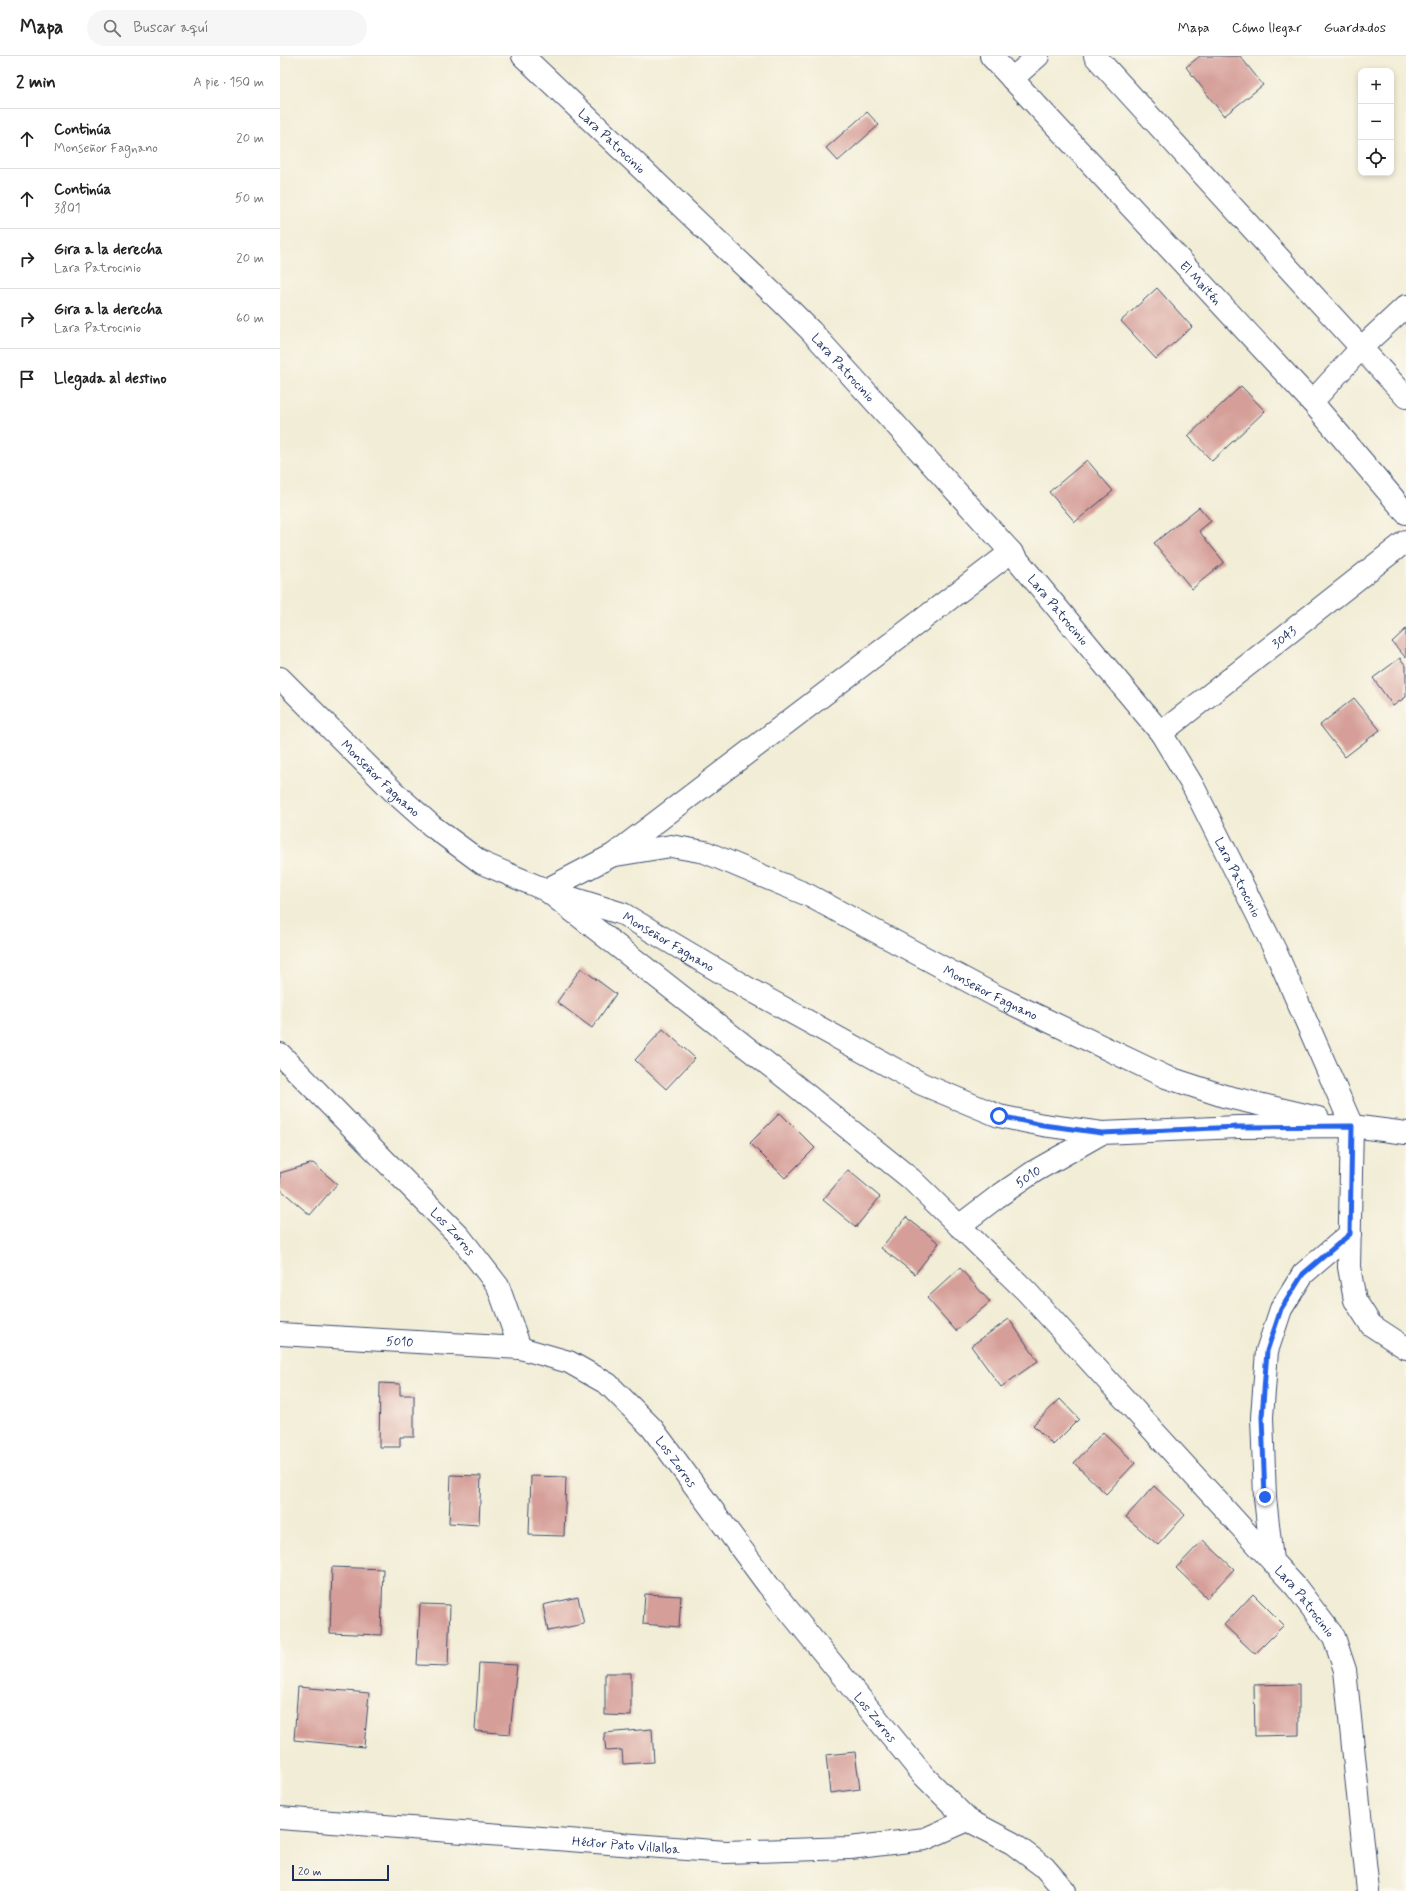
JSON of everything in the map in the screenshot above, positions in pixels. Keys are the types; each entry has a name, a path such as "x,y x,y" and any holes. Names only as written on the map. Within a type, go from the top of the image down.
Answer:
{"street":[{"name":"Lara Patrocinio","path":"523,56 781,301 1010,552 1161,733 1193,786 1275,950 1352,1126 1350,1234 1303,1274 1281,1309 1267,1351 1262,1417 1265,1497 1272,1561 1296,1587 1334,1636 1346,1670 1368,1891"},
{"name":"El Maitén","path":"991,56 1312,402 1406,513"},
{"path":"1012,80 1038,56"},
{"path":"1095,56 1406,397"},
{"path":"1312,402 1362,347 1406,306"},
{"name":"3043","path":"1161,733 1406,541"},
{"path":"1010,552 613,855 546,890 899,1170 1027,1292 1272,1561"},
{"name":"Monseñor Fagnano","path":"280,678 395,793 432,826 482,863 546,890 623,914 749,989 922,1084 999,1116 1043,1125 1102,1133 1238,1127 1352,1126"},
{"name":"Monseñor Fagnano","path":"613,855 671,846 705,852 808,894 996,996 1166,1077 1224,1096 1352,1126"},
{"name":"Los Zorros","path":"280,1054 460,1237 498,1286 520,1348 568,1362 608,1384 652,1428 693,1486 773,1591 924,1776 968,1820 1012,1843 1044,1867 1065,1891"},
{"path":"1352,1126 1406,1133"},
{"name":"5010","path":"959,1226 997,1197 1035,1171 1102,1133"},
{"path":"1350,1234 1349,1267 1355,1300 1372,1325 1406,1348"},
{"name":"5010","path":"280,1334 520,1348"},
{"name":"Héctor Pato Villalba","path":"280,1818 726,1852 850,1848 925,1839 968,1820"}],"building":[{"path":"1200,56 1240,56 1263,85 1224,116 1186,67"},
{"path":"867,112 879,125 838,161 826,148"},
{"path":"1157,288 1192,327 1156,359 1121,321"},
{"path":"1241,386 1265,411 1212,461 1188,436"},
{"path":"1087,460 1113,491 1075,522 1049,492"},
{"path":"1199,507 1211,521 1199,531 1224,562 1192,589 1154,543"},
{"path":"1406,629 1406,658 1392,642"},
{"path":"1400,658 1406,666 1406,697 1393,706 1373,678"},
{"path":"1354,698 1380,730 1345,757 1320,725"},
{"path":"581,968 616,994 592,1028 557,1002"},
{"path":"663,1029 695,1058 666,1089 635,1060"},
{"path":"780,1113 815,1148 785,1178 750,1143"},
{"path":"313,1163 337,1184 310,1215 280,1189 280,1173"},
{"path":"848,1170 880,1197 856,1227 823,1200"},
{"path":"906,1217 939,1243 915,1274 881,1248"},
{"path":"960,1268 990,1302 956,1331 927,1298"},
{"path":"1009,1319 1038,1361 1001,1387 971,1346"},
{"path":"380,1383 400,1384 400,1395 414,1395 414,1437 400,1437 400,1447 379,1447"},
{"path":"1060,1399 1079,1419 1053,1445 1033,1425"},
{"path":"1103,1432 1135,1463 1106,1494 1074,1463"},
{"path":"451,1475 481,1476 479,1525 449,1523"},
{"path":"531,1476 566,1477 564,1536 529,1535"},
{"path":"1154,1486 1185,1515 1158,1545 1126,1517"},
{"path":"1203,1540 1234,1569 1207,1598 1176,1568"},
{"path":"332,1567 383,1569 381,1635 330,1633"},
{"path":"645,1594 681,1596 679,1627 643,1624"},
{"path":"1253,1594 1284,1625 1255,1654 1224,1625"},
{"path":"578,1597 584,1624 548,1631 543,1605"},
{"path":"420,1604 450,1605 448,1666 417,1665"},
{"path":"479,1663 517,1665 510,1734 475,1731"},
{"path":"605,1673 631,1673 631,1716 605,1715"},
{"path":"1299,1684 1299,1735 1255,1736 1254,1685"},
{"path":"298,1687 369,1693 364,1747 294,1740"},
{"path":"652,1729 654,1762 623,1764 622,1750 606,1751 604,1733"},
{"path":"855,1752 860,1789 830,1793 826,1755"}],"route":[{"path":"999,1116 1043,1125 1102,1133 1238,1127 1352,1126 1350,1234 1303,1274 1281,1309 1267,1351 1262,1417 1265,1497"}]}
